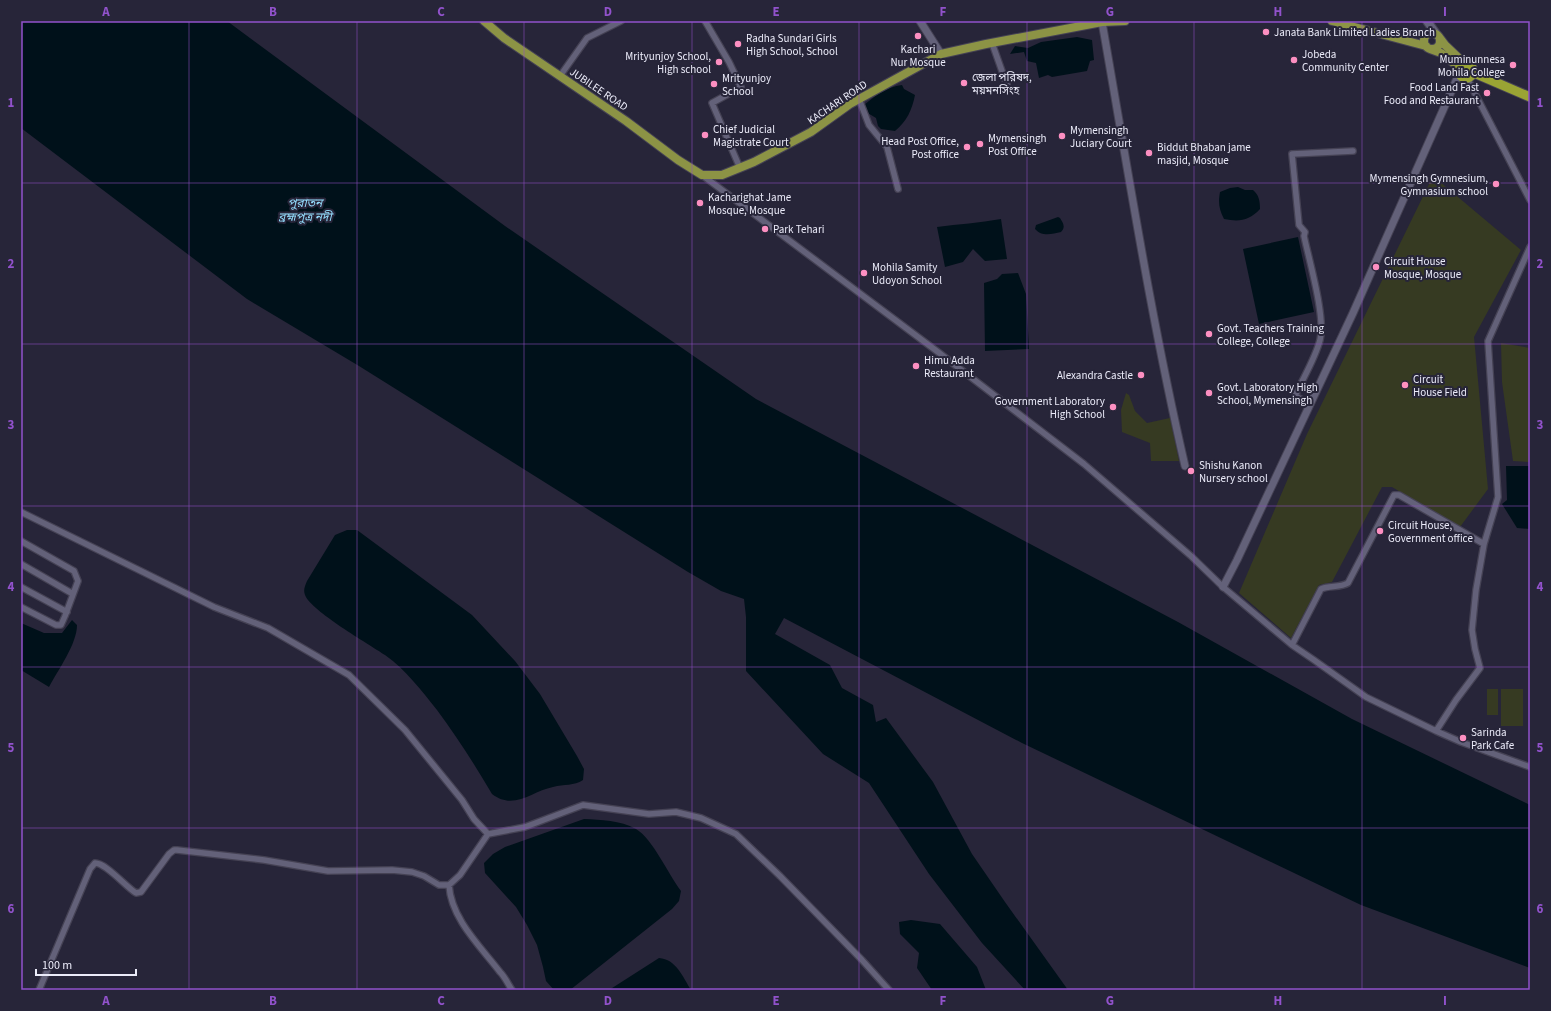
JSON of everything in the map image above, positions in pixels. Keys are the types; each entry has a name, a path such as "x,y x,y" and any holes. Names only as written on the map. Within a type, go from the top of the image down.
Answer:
{"highway":[{"path":"1465,71 1530,98"}],"main road":[{"name":"JUBILEE ROAD","path":"484,21 504,38 626,121 678,160 702,175"},
{"name":"KACHARI ROAD","path":"702,175 722,175 754,162 811,132 859,99 941,54 1102,21 1125,21"},
{"path":"1332,21 1409,43 1427,42 1438,46 1440,42 1438,36 1432,33 1427,42"},
{"path":"1426,21 1427,42"},
{"path":"1426,21 1465,71"},
{"path":"1427,42 1465,71"}],"street":[{"path":"560,76 587,38 620,21"},
{"path":"705,21 729,62 741,87 712,103 740,168"},
{"path":"920,21 941,54"},
{"path":"1102,21 1146,276 1169,397 1185,466"},
{"path":"992,43 1008,88"},
{"path":"1465,71 1530,200"},
{"path":"1223,587 1353,313 1465,71"},
{"path":"859,99 869,125 887,147 898,189"},
{"path":"1310,404 1295,396 1317,349 1321,327 1317,297 1304,236 1305,232 1299,225 1292,154 1353,151"},
{"path":"702,175 938,352 1084,464 1191,556 1223,587 1292,644 1366,697 1436,732 1530,766"},
{"path":"1436,732 1456,700 1480,668 1472,630 1476,590 1484,544 1498,497 1488,341 1530,247"},
{"path":"1292,644 1321,589 1325,587 1344,586 1348,583 1394,495 1399,495 1484,544"},
{"path":"21,512 214,607 268,628 349,675 406,730 462,800 474,819 488,834"},
{"path":"21,541 74,571 78,581 61,625 56,625 21,607"},
{"path":"21,564 73,594"},
{"path":"21,587 67,612"},
{"path":"39,990 90,869 95,864 103,866 136,893 141,892 169,854 174,850 264,860 328,871 392,870 412,872 424,876 439,885 449,885 460,875 488,834 525,827 583,805 649,814 676,812 701,818 736,834 780,876 862,960 889,990"},
{"path":"449,885 449,893 453,904 467,932 502,973 512,990"}],"green space":[{"name":"Circuit House Field","path":"1433,176 1521,250 1474,337 1488,489 1460,527 1392,487 1382,487 1332,582 1319,585 1291,638 1239,593 1307,434"},
{"path":"1501,343 1530,348 1530,462 1513,461 1502,382"},
{"path":"1126,393 1129,395 1135,411 1147,423 1170,418 1179,461 1151,461 1150,443 1122,432 1121,410"},
{"path":"1487,689 1498,689 1498,715 1487,715"},
{"path":"1501,689 1523,689 1523,726 1501,726"}],"water":[{"name":"পুরাতন ব্রহ্মপুত্র নদী","path":"21,21 227,21 505,226 756,399 1178,622 1352,719 1530,805 1530,968 1361,905 1022,743 784,618 775,634 830,665 842,688 873,705 876,722 886,718 933,782 972,854 1068,990 1025,990 982,943 929,874 869,783 823,754 746,671 746,617 744,599 721,591 688,572 359,366 247,299 21,128"},
{"path":"1077,37 1092,40 1094,60 1090,61 1087,71 1052,77 1048,75 1039,78 1036,63 1027,61 1024,52 1010,54 1015,46 1028,48 1041,42"},
{"path":"902,85 904,89 915,95 908,115 895,131 881,129 878,126 876,118 866,112 863,106 876,95 896,86"},
{"path":"1238,187 1245,190 1253,190 1257,194 1260,209 1252,216 1244,220 1224,219 1219,206 1220,192"},
{"path":"1058,217 1064,225 1061,232 1044,234 1035,229 1036,225"},
{"path":"1001,219 1007,259 985,261 973,249 963,262 945,267 937,227"},
{"path":"1298,237 1314,312 1259,324 1243,249"},
{"path":"1018,273 1026,294 1029,349 985,351 984,283 997,279 1002,274"},
{"path":"1506,466 1530,466 1530,529 1517,528 1502,504 1507,500"},
{"path":"347,530 357,530 472,615 515,661 540,694 584,769 583,780 569,785 545,789 515,800 508,801 500,799 492,794 466,751 437,710 406,674 385,655 329,618 310,602 304,591 307,581 335,535"},
{"path":"72,620 77,625 74,640 49,687 21,670 21,623 44,633 62,633"},
{"path":"584,819 617,822 636,829 654,849 681,891 679,901 672,909 570,990 554,990 546,981 537,945 527,925 516,907 485,873 484,863 493,854 505,847"},
{"path":"911,920 940,924 977,967 986,990 932,990 917,968 919,953 900,934 899,922"},
{"path":"659,958 665,959 674,965 682,974 691,990 609,990"}],"place":[{"name":"Janata Bank Limited Ladies Branch","path":"1266,32"},
{"name":"Kachari Nur Mosque","path":"918,36"},
{"name":"Radha Sundari Girls High School, School","path":"738,44"},
{"name":"Jobeda Community Center","path":"1294,60"},
{"name":"Mrityunjoy School, High school","path":"719,62"},
{"name":"Muminunnesa Mohila College","path":"1513,65"},
{"name":"জেলা পরিষদ, ময়মনসিংহ","path":"964,83"},
{"name":"Mrityunjoy School","path":"714,84"},
{"name":"Food Land Fast Food and Restaurant","path":"1487,93"},
{"name":"Chief Judicial Magistrate Court","path":"705,135"},
{"name":"Mymensingh Juciary Court","path":"1062,136"},
{"name":"Mymensingh Post Office","path":"980,144"},
{"name":"Head Post Office, Post office","path":"967,147"},
{"name":"Biddut Bhaban jame masjid, Mosque","path":"1149,153"},
{"name":"Mymensingh Gymnesium, Gymnasium school","path":"1496,184"},
{"name":"Kacharighat Jame Mosque, Mosque","path":"700,203"},
{"name":"Park Tehari","path":"765,229"},
{"name":"Circuit House Mosque, Mosque","path":"1376,267"},
{"name":"Mohila Samity Udoyon School","path":"864,273"},
{"name":"Govt. Teachers Training College, College","path":"1209,334"},
{"name":"Himu Adda Restaurant","path":"916,366"},
{"name":"Alexandra Castle","path":"1141,375"},
{"name":"Circuit House Field","path":"1405,385"},
{"name":"Govt. Laboratory High School, Mymensingh","path":"1209,393"},
{"name":"Government Laboratory High School","path":"1113,407"},
{"name":"Shishu Kanon Nursery school","path":"1191,471"},
{"name":"Circuit House, Government office","path":"1380,531"},
{"name":"Sarinda Park Cafe","path":"1463,738"}]}
